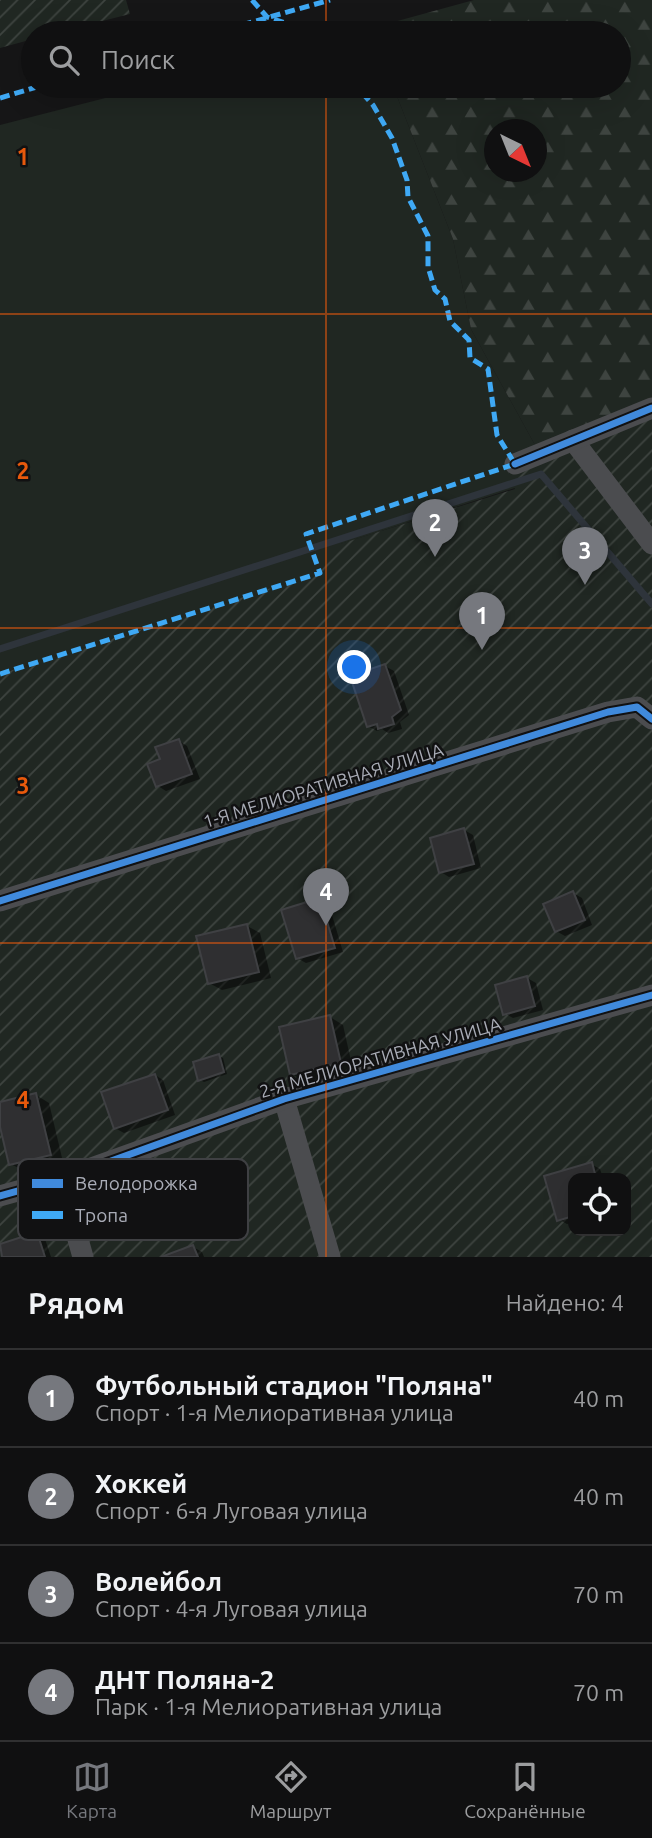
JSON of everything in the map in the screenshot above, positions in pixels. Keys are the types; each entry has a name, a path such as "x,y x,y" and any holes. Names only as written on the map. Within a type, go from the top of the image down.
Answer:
{"street":[{"path":"514,464 652,408"},
{"path":"573,440 652,544"},
{"name":"1-Я МЕЛИОРАТИВНАЯ УЛИЦА","path":"0,901 608,712 637,707 652,719"},
{"name":"2-Я МЕЛИОРАТИВНАЯ УЛИЦА","path":"117,1159 284,1099 652,995"},
{"path":"284,1099 330,1257"},
{"name":"2-Я МЕЛИОРАТИВНАЯ УЛИЦА","path":"0,1196 18,1191"},
{"path":"78,1240 83,1257"}],"green space":[{"path":"0,0 126,0 130,14 102,21 21,21 21,42 0,48"},
{"path":"474,0 652,0 652,408 540,454 471,329 453,239 398,98 631,98 631,21 397,21"},
{"path":"105,98 398,98 453,239 471,329 540,454 515,488 341,544 320,573 0,674 0,125"},
{"path":"652,408 652,1257 0,1257 0,674 319,573 340,544 515,489 506,467"}],"building":[{"path":"385,664 401,710 392,717 394,724 378,729 377,724 367,727 350,676"},
{"path":"179,739 192,774 156,787 147,764 160,759 155,747"},
{"path":"464,828 474,864 439,873 430,838"},
{"path":"573,891 585,920 555,932 543,904"},
{"path":"320,898 335,948 296,959 281,910"},
{"path":"247,924 259,972 208,984 196,936"},
{"path":"527,976 535,1006 503,1015 495,985"},
{"path":"330,1015 341,1063 290,1075 279,1027"},
{"path":"219,1054 224,1072 198,1081 193,1062"},
{"path":"155,1074 168,1110 114,1129 101,1092"},
{"path":"36,1093 51,1155 18,1159 18,1163 9,1165 0,1127 0,1102"},
{"path":"592,1162 595,1173 568,1173 568,1218 557,1221 544,1176"},
{"path":"18,1238 40,1240 45,1257 2,1257 0,1244"},
{"path":"193,1245 198,1257 161,1257"}],"waterway":[{"path":"0,649 541,474 652,604"}],"marked path":[{"path":"252,0 267,17 279,21"},
{"path":"256,21 330,0"},
{"path":"0,98 21,92"},
{"path":"0,674 320,573 306,534 515,464 497,435 488,369 470,358 469,340 450,321 445,299 435,290 428,267 428,236 408,197 407,180 392,138 367,98"}],"cycle path":[{"path":"515,464 652,408"},
{"path":"0,901 608,712 637,707 652,719"},
{"path":"117,1159 284,1099 652,995"},
{"path":"0,1196 18,1191"}],"place":[{"name":"Хоккей","path":"435,557"},
{"name":"Волейбол","path":"585,585"},
{"name":"Футбольный стадион \"Поляна\"","path":"482,650"},
{"name":"ДНТ Поляна-2","path":"326,926"}]}
